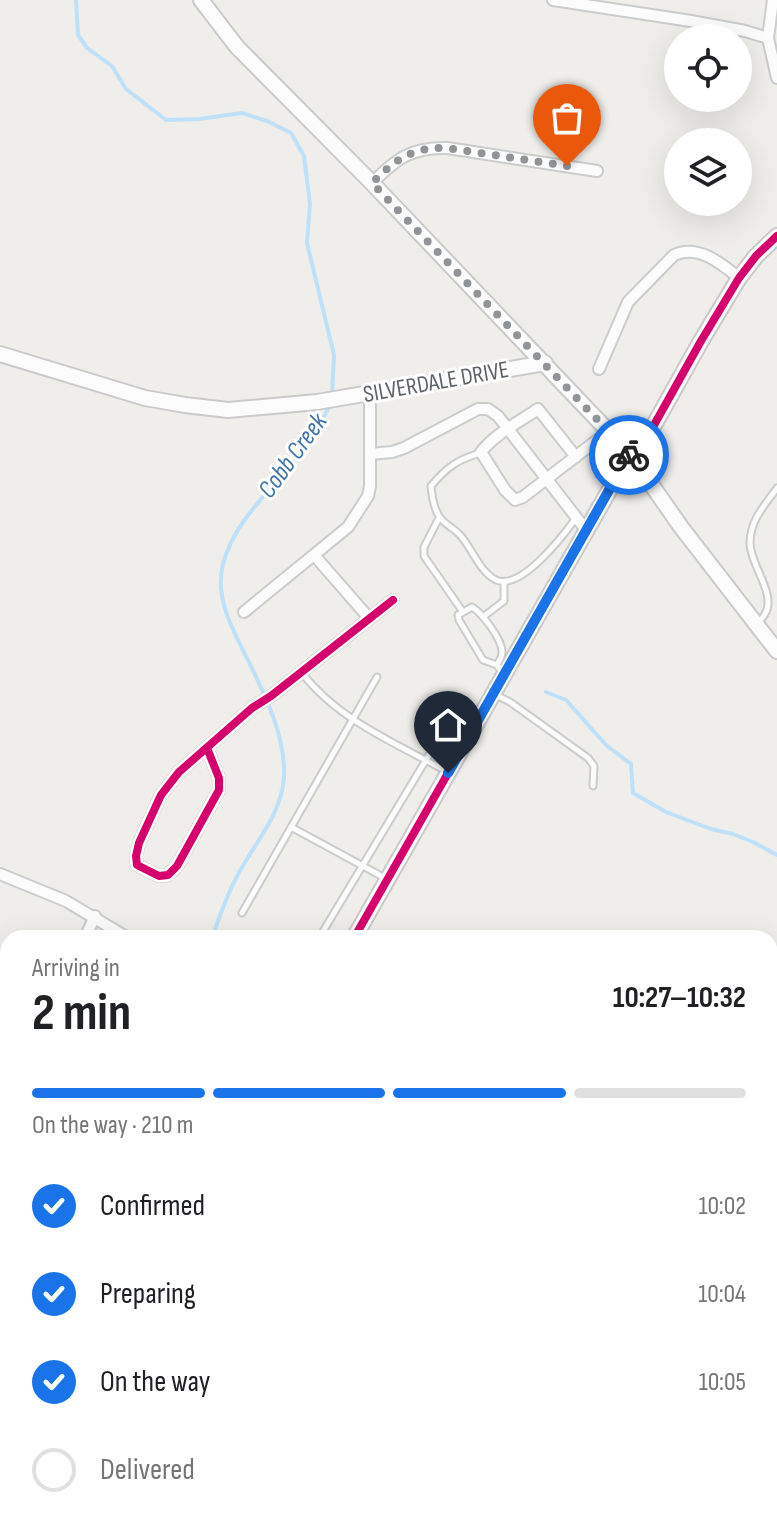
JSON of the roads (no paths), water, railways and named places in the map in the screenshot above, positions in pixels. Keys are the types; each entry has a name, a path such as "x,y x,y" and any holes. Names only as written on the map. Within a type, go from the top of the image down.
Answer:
{"street":[{"path":"201,0 237,47 372,183 630,454 681,527 777,651"},
{"path":"553,0 691,21 768,38"},
{"path":"773,0 768,38 777,78"},
{"path":"372,183 402,157 433,147 597,171"},
{"path":"359,930 493,694 500,670 630,454 649,434 739,278 777,236"},
{"path":"599,369 628,302 674,255 682,251 706,255 739,278"},
{"name":"SILVERDALE DRIVE","path":"0,354 145,398 228,410 317,402 545,363"},
{"path":"244,612 348,527 368,496 370,394"},
{"path":"370,454 404,448 478,409 488,409 498,416 586,530"},
{"path":"576,457 538,409 481,452 515,500 523,497 576,457 609,431"},
{"path":"314,555 369,618"},
{"path":"207,748 219,778 219,790 177,866 168,875 159,876 137,865 136,856 161,795 179,772 252,708 393,600"},
{"path":"0,874 66,901 116,930"},
{"path":"89,930 95,916"}],"lane":[{"path":"481,452 456,461 442,472 431,486 432,498 439,518 461,536 486,572 495,579 504,582 516,578 556,546 576,518"},
{"path":"756,624 766,613 769,601 766,586 752,559 750,542 754,520 777,488"},
{"path":"439,518 424,547 424,556 463,612"},
{"path":"483,617 504,601 504,582"},
{"path":"472,607 477,609 493,631 502,648 500,670 483,660 459,620 458,615 463,612 472,607"},
{"path":"302,672 315,690 353,719 448,773"},
{"path":"242,913 377,677"},
{"path":"493,694 510,702 588,758 594,766 593,786"},
{"path":"324,930 459,705"},
{"path":"291,827 387,880"}],"waterway":[{"name":"Cobb Creek","path":"76,0 78,35 87,48 112,66 126,89 166,120 242,113 291,133 304,156 310,204 307,243 334,355 332,395"},
{"name":"Cobb Creek","path":"215,930 236,879 273,815 284,778 282,748 274,718 223,602 223,564 228,548 245,520 304,449 331,403"},
{"path":"546,692 566,700 607,746 631,764 633,793 666,812 733,834 777,855"}]}
